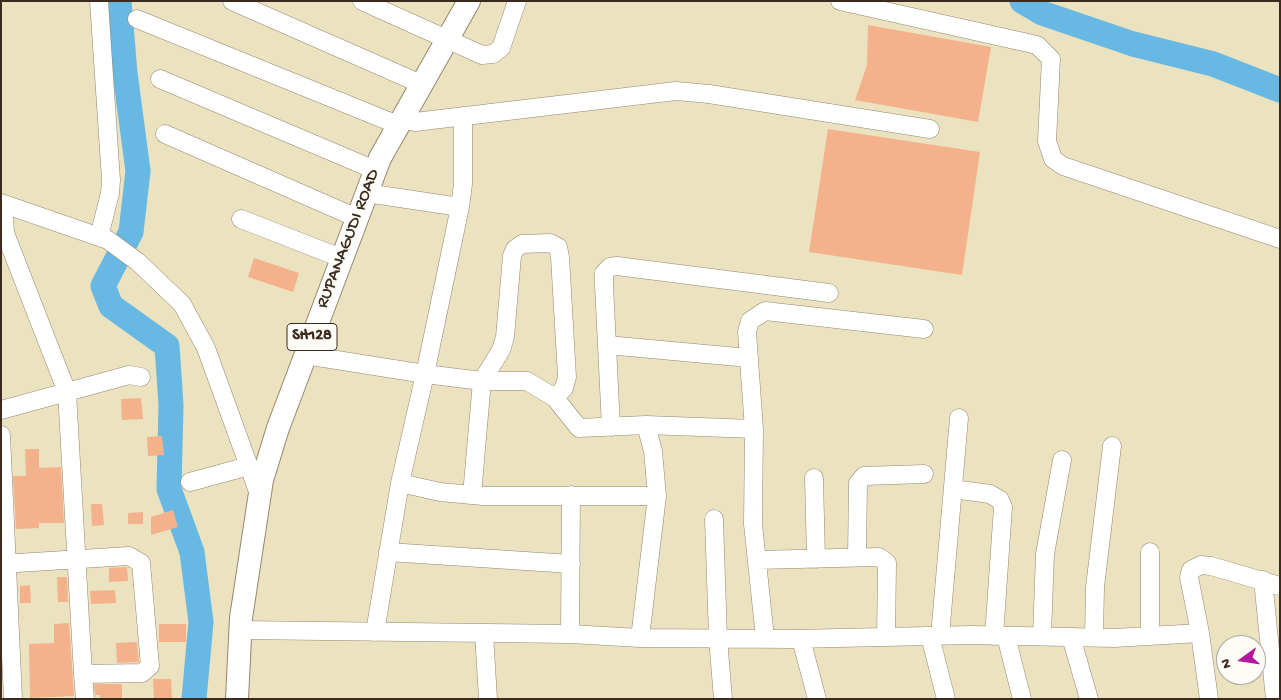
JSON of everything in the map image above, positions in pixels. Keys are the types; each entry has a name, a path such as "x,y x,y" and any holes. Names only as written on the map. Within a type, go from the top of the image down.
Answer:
{"main road":[{"name":"RUPANAGUDI ROAD","path":"237,699 240,630 262,480 278,428 375,170 421,84 469,1"}],"street":[{"path":"99,1 111,180 104,239"},
{"path":"232,1 421,84"},
{"path":"362,1 385,6 446,40 482,55 493,54 501,48 517,1"},
{"path":"840,1 1037,45 1051,59 1047,141 1053,159 1063,166 1280,239"},
{"path":"137,19 400,122 415,122 676,91 709,94 930,129"},
{"path":"160,79 375,170"},
{"path":"375,632 400,483 460,207 463,184 463,116"},
{"path":"165,134 357,218"},
{"path":"366,193 460,207"},
{"path":"85,699 67,392 5,233 2,203 104,239 138,262 182,304 206,348 260,497"},
{"path":"241,219 341,258"},
{"path":"472,495 482,381 501,350 505,337 512,256 522,244 550,243 558,247 567,377 564,388 555,398"},
{"path":"610,427 604,273 610,267 617,266 829,293"},
{"path":"765,638 753,524 754,430 747,332 750,321 765,311 924,329"},
{"path":"607,345 749,358"},
{"path":"305,355 424,374 482,381 527,381 555,398 579,428 646,425 754,430"},
{"path":"1,410 129,375 141,377"},
{"path":"946,699 935,636 953,490 959,418"},
{"path":"640,638 656,496 653,451 646,425"},
{"path":"1,434 12,699"},
{"path":"1094,637 1094,587 1112,446"},
{"path":"1042,636 1045,554 1062,460"},
{"path":"190,482 249,466"},
{"path":"857,557 858,483 864,476 924,474"},
{"path":"814,478 816,558"},
{"path":"400,483 440,492 472,495 656,496"},
{"path":"953,490 990,494 1000,500 1003,507 1000,636 1022,699"},
{"path":"570,634 571,495"},
{"path":"714,519 718,638 723,699"},
{"path":"388,552 571,564"},
{"path":"1150,552 1150,636"},
{"path":"5,564 77,561 129,556 141,563 150,666 142,674 83,674"},
{"path":"757,560 879,557 887,563 886,637"},
{"path":"1209,699 1200,633 1189,577 1191,570 1201,565 1211,566 1280,586"},
{"path":"1263,580 1275,658 1276,699"},
{"path":"240,630 570,634 640,638 801,639 935,636 1094,637 1200,633"},
{"path":"484,633 488,699"},
{"path":"1072,637 1089,699"},
{"path":"801,639 817,699"}],"building":[{"path":"868,25 991,47 978,122 855,100 867,65"},
{"path":"828,129 980,152 962,275 809,252"},
{"path":"254,258 299,273 293,292 248,277"},
{"path":"141,398 143,419 122,420 121,399"},
{"path":"162,436 164,455 148,456 147,437"},
{"path":"25,449 39,449 39,468 61,467 64,523 39,523 39,528 16,529 13,476 26,476"},
{"path":"91,504 102,504 104,525 92,526"},
{"path":"173,510 178,527 151,535 151,517"},
{"path":"143,512 143,524 128,524 128,513"},
{"path":"127,567 128,581 109,582 109,568"},
{"path":"57,577 67,577 68,602 58,602"},
{"path":"30,585 31,603 20,603 20,586"},
{"path":"115,590 116,603 91,604 90,591"},
{"path":"69,623 74,696 30,698 29,644 54,643 54,624"},
{"path":"159,624 186,624 186,642 159,642"},
{"path":"137,642 139,662 117,663 116,643"},
{"path":"153,679 171,679 172,699 154,699"},
{"path":"94,684 122,684 122,699 100,699 100,695 95,695"}],"waterway":[{"path":"119,1 125,73 138,171 131,232 103,286 111,306 167,346 171,405 169,489 192,552 201,622 194,699"},
{"path":"1022,1 1042,13 1133,44 1213,64 1280,90"}]}
